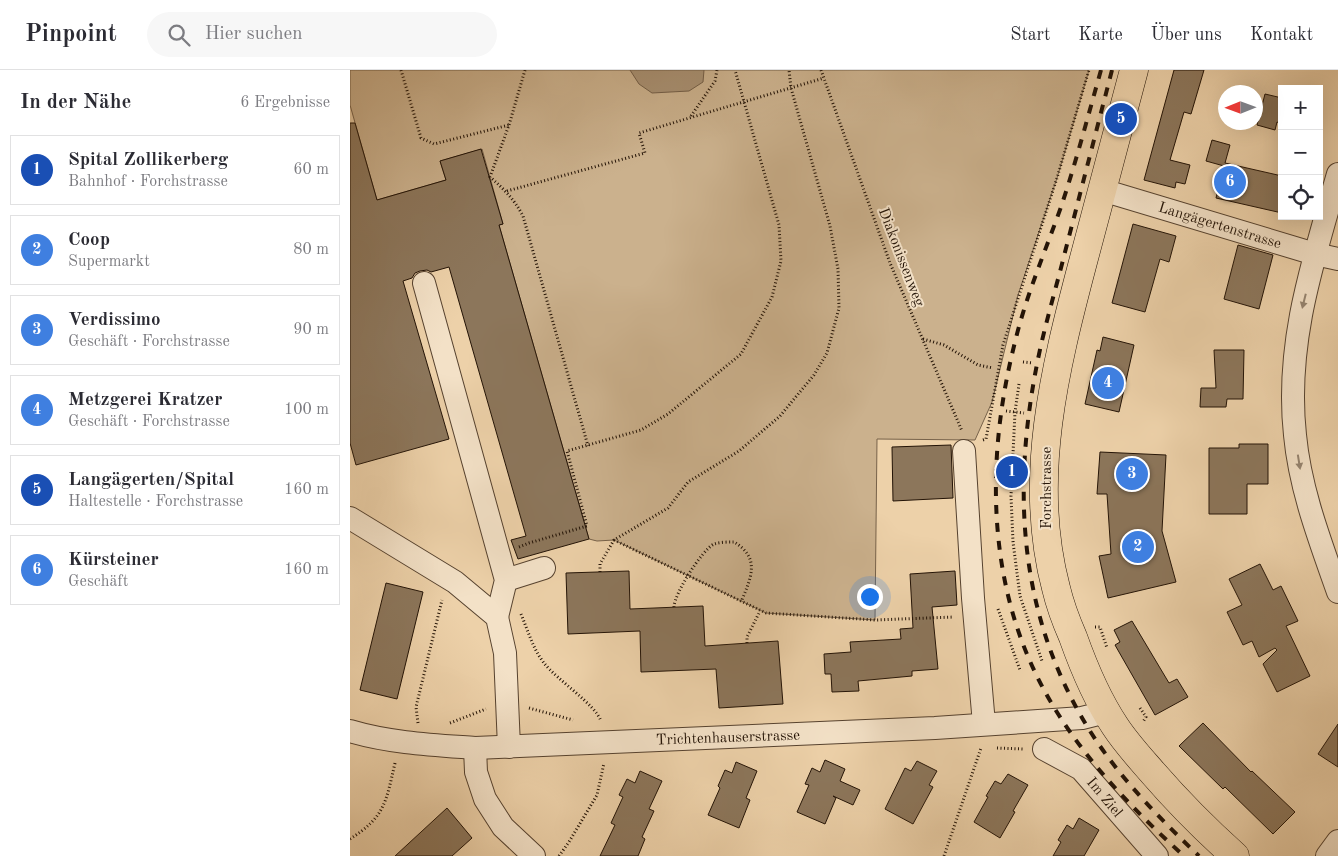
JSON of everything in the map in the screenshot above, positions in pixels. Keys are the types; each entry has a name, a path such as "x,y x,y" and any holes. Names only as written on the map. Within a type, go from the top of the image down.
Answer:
{"main road":[{"name":"Forchstrasse","path":"1134,70 1066,326 1055,379 1047,424 1044,480 1048,547 1055,588 1083,664 1106,712 1128,745 1182,806 1202,827 1235,856"}],"street":[{"path":"1338,174 1315,254 1298,324 1293,386 1295,435 1301,475 1313,520 1338,592"},
{"name":"Langägertenstrasse","path":"1102,190 1315,254 1338,259"},
{"path":"424,283 506,580 497,617 506,653 509,747"},
{"path":"964,451 974,616 984,724"},
{"path":"350,518 455,582 497,617"},
{"path":"506,580 544,568"},
{"name":"Trichtenhauserstrasse","path":"350,730 400,741 475,748 509,747 603,732 879,730 1082,718 1106,712"},
{"path":"475,748 476,772 485,799 503,827 534,856"},
{"name":"Im Ziel","path":"1044,750 1081,769 1157,856"},
{"path":"1327,856 1338,840"}],"path":[{"path":"401,70 420,138 434,144 509,125"},
{"path":"525,70 509,125 490,177 507,191 516,203 525,222 588,446"},
{"path":"691,117 715,80 717,70"},
{"path":"529,543 587,526 567,451 641,430 668,414 741,354 772,297 781,261 778,225 735,70"},
{"path":"600,572 600,564 614,540 668,508 688,482 739,451 780,416 814,376 827,353 839,308 838,269 830,226 791,88 789,70"},
{"name":"Diakonissenweg","path":"821,70 890,263 962,428 964,451"},
{"path":"964,451 986,439 1003,345 1057,178 1089,70"},
{"path":"507,191 645,153 639,133 824,78"},
{"path":"923,339 944,345 978,365 993,368"},
{"path":"1023,362 1032,363"},
{"path":"1019,384 1015,412 1011,496 1013,542 1017,581 1042,661"},
{"path":"1006,411 1024,413"},
{"path":"614,540 766,613 875,620 974,616"},
{"path":"674,607 674,600 688,575 714,544 734,542 746,551 751,560 752,572 749,585 741,602"},
{"path":"506,580 514,595 534,648 541,659 568,687 593,708 600,718 603,732 604,763 596,795 569,842 558,856"},
{"path":"419,725 416,707 442,600 455,582"},
{"path":"997,606 1020,670"},
{"path":"747,643 747,637 760,611"},
{"path":"1102,632 1107,648"},
{"path":"1140,708 1146,717 1141,726"},
{"path":"350,839 369,826 380,812 388,795 400,741"},
{"path":"944,856 981,748 1044,750"}],"shaded area":[{"path":"350,70 1089,70 1057,178 1018,295 992,402 975,440 877,439 875,620 766,613 614,540 597,541 589,539 499,225 503,224 482,149 440,161 446,180 377,200 350,105"},
{"path":"630,70 704,70 703,82 689,91 652,93 639,84"}],"building":[{"path":"1174,70 1204,70 1191,114 1184,112 1170,160 1190,165 1185,184 1176,182 1175,188 1144,180"},
{"path":"1265,94 1278,97 1278,122 1275,130 1263,127 1263,102"},
{"path":"350,123 355,123 377,200 446,180 440,161 481,149 503,224 499,225 589,539 518,559 511,540 526,536 449,267 431,272 427,270 420,271 415,273 412,278 403,281 449,439 356,465 350,443"},
{"path":"1212,140 1230,145 1225,163 1278,175 1278,212 1216,198 1224,166 1206,161"},
{"path":"1133,224 1176,236 1169,262 1160,259 1145,312 1112,303"},
{"path":"1238,245 1273,255 1259,309 1224,299"},
{"path":"1103,337 1134,345 1119,412 1085,404 1097,350 1100,351"},
{"path":"1214,350 1244,350 1243,399 1227,399 1226,407 1200,407 1201,388 1216,388"},
{"path":"1239,444 1268,444 1268,484 1247,484 1247,514 1209,514 1209,448 1239,448"},
{"path":"951,445 953,498 893,501 892,447"},
{"path":"1100,452 1166,455 1162,531 1176,582 1108,598 1099,556 1111,554 1107,494 1097,494"},
{"path":"1260,564 1273,590 1281,586 1298,621 1286,626 1310,676 1277,692 1263,664 1277,650 1275,648 1259,657 1252,641 1243,645 1227,612 1242,605 1229,579"},
{"path":"629,571 630,609 703,606 705,646 778,641 783,704 719,708 716,669 641,672 640,631 568,634 566,573"},
{"path":"955,571 957,605 932,607 938,669 912,671 912,676 858,681 859,691 832,692 831,674 825,674 824,654 851,652 850,642 901,639 900,629 913,628 910,574"},
{"path":"386,583 423,592 397,699 360,690"},
{"path":"1132,621 1169,683 1177,679 1188,697 1155,715 1115,645 1120,642 1114,630"},
{"path":"1203,723 1251,772 1295,812 1273,834 1225,787 1223,789 1179,746"},
{"path":"1338,724 1338,767 1318,754"},
{"path":"825,760 845,769 840,781 860,790 853,805 833,796 836,798 825,824 797,812 809,785 805,784 812,768 820,772"},
{"path":"917,761 937,771 929,785 933,787 913,824 885,809 905,768 911,771"},
{"path":"736,762 757,771 746,798 750,800 739,828 708,815 720,788 718,786 725,770 732,773"},
{"path":"640,771 662,781 649,809 654,811 642,837 645,839 638,856 600,856 615,825 611,823 623,797 619,795 627,779 635,783"},
{"path":"1008,774 1028,785 1000,838 974,822 995,781 1001,784"},
{"path":"447,808 472,838 452,856 395,856"},
{"path":"1079,818 1099,830 1084,856 1053,856 1061,842 1058,840 1067,825 1073,829"}],"railway":[{"path":"1101,70 1061,207 1019,325 1006,385 999,429 996,474 1001,562 1010,605 1024,647 1043,688 1057,712 1106,778 1184,856"},
{"path":"1112,70 1037,364 1029,410 1025,455 1024,500 1026,544 1033,588 1044,632 1060,674 1081,716 1120,773 1166,824 1199,856"}],"place":[{"name":"Langägerten/Spital","path":"1121,119"},
{"name":"Kürsteiner","path":"1230,182"},
{"name":"Metzgerei Kratzer","path":"1108,383"},
{"name":"Spital Zollikerberg","path":"1012,472"},
{"name":"Verdissimo","path":"1132,474"},
{"name":"Coop","path":"1138,547"}]}
